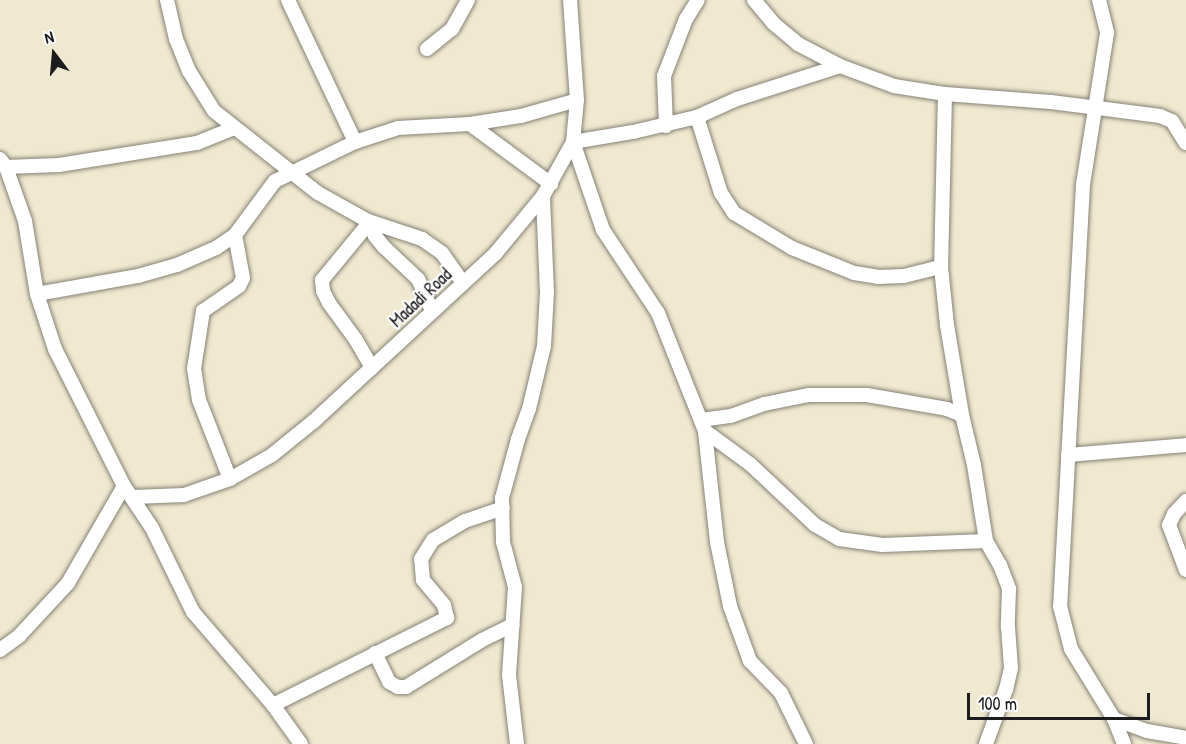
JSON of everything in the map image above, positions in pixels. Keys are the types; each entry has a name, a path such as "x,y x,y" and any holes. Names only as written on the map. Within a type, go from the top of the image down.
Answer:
{"street":[{"path":"167,0 176,39 189,71 214,111 318,193 369,222 422,239 442,253 463,284"},
{"path":"288,0 355,141"},
{"path":"427,49 452,29 468,0"},
{"name":"Madadi Road","path":"134,497 184,495 230,479 272,455 372,368 495,254 547,190 573,142 577,100 570,0"},
{"path":"666,126 664,76 686,19 698,0"},
{"path":"754,0 773,23 798,44 840,66 894,86 945,94 1094,106 1160,116 1172,121 1186,143"},
{"path":"1099,0 1107,33 1083,184 1060,606 1071,649 1114,719 1124,744"},
{"path":"806,744 781,693 750,661 730,606 717,542 703,426 658,313 603,230 573,142 666,126 697,117 737,99 840,66"},
{"path":"945,94 941,267 947,325 986,541 1000,565 1009,589 1008,627 1011,668 1006,689 986,744"},
{"path":"37,294 138,276 177,265 216,248 235,235 275,181 355,141 398,128 470,124 521,116 577,100"},
{"path":"697,117 721,193 734,213 792,248 854,273 878,277 904,276 941,267"},
{"path":"470,124 547,190 547,293 544,346 529,409 518,439 502,508 503,542 515,587 509,675 517,744"},
{"path":"234,128 197,143 59,165 3,163 25,221 37,294 55,348 124,486 134,497 152,528 193,612 273,705 301,744"},
{"path":"275,181 276,160"},
{"path":"369,222 384,247 418,279 432,311"},
{"path":"369,222 322,280 323,291 329,303 356,340 372,368"},
{"path":"230,479 199,400 194,369 203,311 239,286 243,278 235,235"},
{"path":"703,426 764,404 809,394 867,395 947,409 962,415"},
{"path":"703,426 750,464 815,525 839,538 883,545 986,541"},
{"path":"1068,454 1186,445"},
{"path":"0,650 19,636 68,583 124,486"},
{"path":"1186,501 1174,514 1169,525 1186,570"},
{"path":"273,705 447,618 444,605 423,580 421,559 433,540 465,521 502,508"},
{"path":"375,653 389,682 398,687 406,687 482,640 513,625"},
{"path":"1114,719 1147,731 1186,738"}]}
